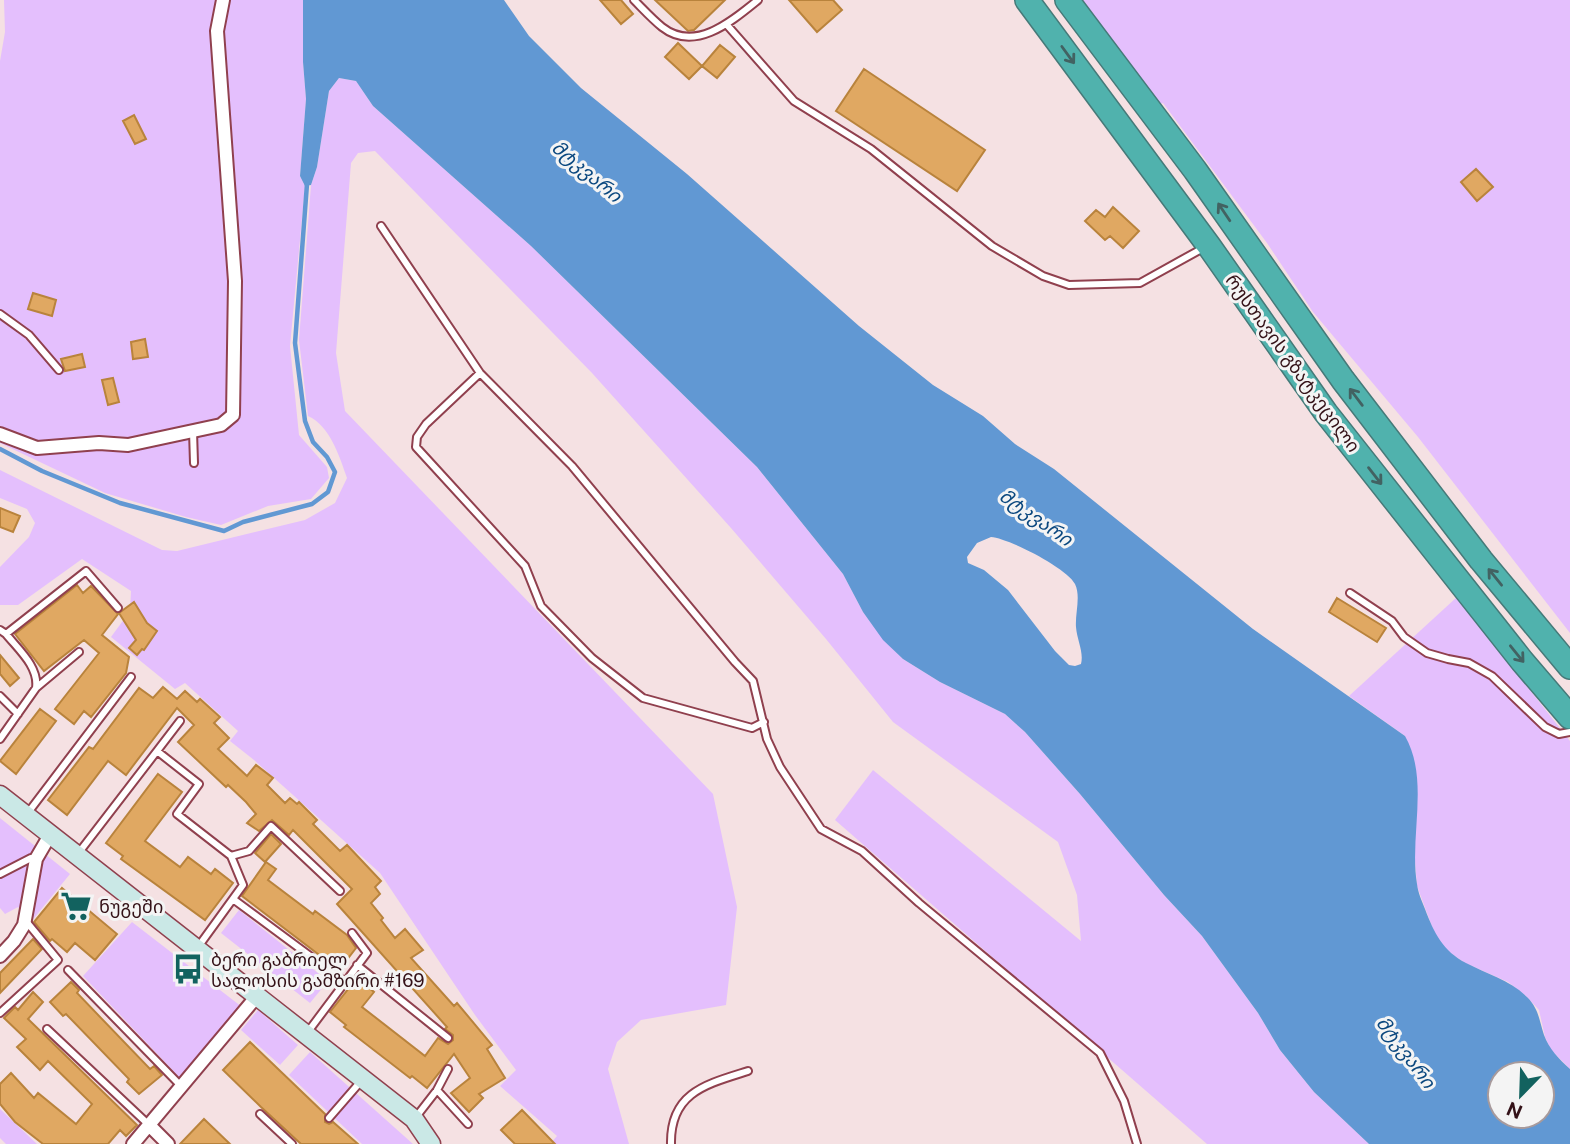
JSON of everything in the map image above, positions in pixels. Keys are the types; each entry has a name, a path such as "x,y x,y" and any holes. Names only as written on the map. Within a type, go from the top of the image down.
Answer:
{"highway":[{"name":"რუსთავის გზატკეცილი","path":"1027,0 1209,246 1326,413 1522,661 1570,717"},
{"name":"რუსთავის გზატკეცილი","path":"1067,0 1195,170 1351,391 1481,560 1570,667"}],"main road":[{"path":"0,795 414,1119 430,1144"}],"street":[{"path":"0,434 37,448 99,443 128,445 221,425 233,415 235,281 217,31 223,0"},
{"path":"0,956 20,932 25,920 36,859 50,835"},
{"path":"133,1144 257,996"},
{"path":"149,1125 168,1144"}],"lane":[{"path":"634,0 663,28 682,37 696,37 727,25 758,0"},
{"path":"727,25 794,101 871,149 992,246 1043,276 1069,285 1140,282 1209,246"},
{"path":"381,226 480,373 572,466 753,681 767,739 780,767 821,829 862,851 919,903 1100,1053 1124,1101 1137,1144"},
{"path":"0,314 29,335 59,370"},
{"path":"480,373 426,424 417,437 416,447 525,566 541,606 592,658 643,698 752,728 765,722"},
{"path":"193,431 194,463"},
{"path":"36,688 34,670 3,632 86,571 118,608"},
{"path":"1350,593 1392,621 1404,637 1427,653 1469,663 1492,676 1545,727 1559,734 1570,732"},
{"path":"0,739 36,688 79,652"},
{"path":"26,816 131,677"},
{"path":"0,696 18,714"},
{"path":"76,856 180,721"},
{"path":"158,751 199,784 177,814 231,856 243,885 196,950"},
{"path":"231,856 249,851 271,826 340,891"},
{"path":"0,874 31,858 36,859"},
{"path":"233,899 345,982"},
{"path":"0,1013 58,960 25,920"},
{"path":"306,1034 366,953 352,933"},
{"path":"358,965 448,1038"},
{"path":"68,970 181,1086"},
{"path":"47,1029 149,1125"},
{"path":"414,1119 437,1090 448,1069"},
{"path":"671,1144 670,1131 682,1101 705,1084 748,1071"},
{"path":"329,1118 363,1079"},
{"path":"437,1090 468,1124"},
{"path":"260,1114 292,1144"}],"shaded area":[{"path":"4,0 303,0 306,99 300,176 305,186 290,346 299,435 327,467 329,478 311,499 268,506 221,525 105,493 0,443 0,61 5,32"},
{"path":"1078,0 1570,0 1570,633 1418,437 1313,312 1267,243 1163,103 1155,106"},
{"path":"339,78 356,81 373,106 531,246 757,467 843,574 863,612 884,640 903,659 940,682 1005,714 1025,732 1202,936 1258,1013 1280,1050 1314,1092 1369,1144 1207,1144 835,820 873,770 1081,941 1077,895 1058,842 893,722 731,528 592,373 375,151 358,153 351,163 336,353 345,411 713,794 737,907 726,1005 641,1020 617,1042 608,1069 629,1144 550,1144 557,1136 500,1086 516,1070 475,1015 380,873 230,741 238,731 185,683 175,689 111,637 130,611 131,591 82,559 18,605 0,605 0,567 29,537 35,523 27,509 0,498 0,470 162,550 177,551 305,520 335,503 347,478 328,434 308,416 299,340 311,185 317,167 329,91"},
{"path":"1457,597 1570,741 1570,1069 1551,1050 1539,1010 1526,996 1508,982 1465,963 1446,950 1435,935 1417,886 1405,736 1349,696"},
{"path":"0,818 70,874 30,923 18,907 5,914 0,908"},
{"path":"239,910 328,981 310,1003 221,933"},
{"path":"132,922 242,1007 181,1079 83,976"},
{"path":"258,1010 298,1045 280,1065 241,1030"},
{"path":"310,1052 413,1144 362,1144 289,1075"},
{"path":"0,1109 37,1144 6,1144 0,1138"}],"water":[{"name":"მტკვარი","path":"303,0 504,0 529,36 581,88 687,174 859,326 933,385 983,416 1015,444 1054,469 1253,629 1405,736 1412,753 1418,790 1415,847 1417,884 1428,918 1451,953 1513,986 1534,1006 1549,1045 1570,1069 1570,1144 1369,1144 1314,1092 1280,1050 1258,1013 1202,936 1025,732 1005,714 940,682 903,659 883,640 863,612 843,574 757,467 531,246 373,106 356,81 339,78 329,91 317,167 311,185 305,186 300,176 306,99","holes":["991,537 1036,555 1061,570 1075,584 1078,599 1076,627 1082,655 1081,664 1069,665 1008,590 984,570 968,563 967,557 977,543"]}],"building":[{"path":"600,0 621,0 633,14 621,24"},
{"path":"655,0 725,0 694,30 688,31"},
{"path":"789,0 833,0 842,10 817,32"},
{"path":"678,43 702,66 689,79 665,57"},
{"path":"720,45 735,57 717,78 702,66"},
{"path":"864,69 985,150 957,191 836,111"},
{"path":"134,115 146,139 135,144 123,121"},
{"path":"1476,169 1493,187 1477,201 1461,182"},
{"path":"1113,207 1139,231 1123,248 1110,236 1105,240 1085,221 1096,210 1105,217"},
{"path":"33,293 56,300 52,316 28,309"},
{"path":"145,339 148,357 133,359 131,342"},
{"path":"82,354 85,367 65,371 61,359"},
{"path":"113,378 119,402 108,405 102,380"},
{"path":"0,508 20,516 13,532 0,527"},
{"path":"77,585 83,593 91,586 118,614 102,635 129,657 126,673 91,717 84,711 74,724 55,709 99,653 84,640 44,671 15,634"},
{"path":"1337,598 1386,628 1377,642 1329,612"},
{"path":"134,602 147,623 157,631 144,650 137,655 129,648 136,640 119,613"},
{"path":"0,655 19,678 10,686 0,674"},
{"path":"163,687 177,699 185,691 197,702 200,699 220,717 214,723 229,738 218,749 247,776 256,765 273,778 267,785 285,803 290,798 297,804 299,802 317,820 313,824 340,851 347,845 381,881 375,887 380,894 371,903 383,918 381,920 395,938 405,929 423,950 411,958 454,1006 457,1003 492,1045 487,1049 505,1078 479,1094 483,1098 469,1112 451,1093 470,1078 454,1054 427,1088 344,1027 346,1025 330,1012 357,978 374,992 362,1007 425,1056 438,1038 448,1044 453,1040 453,1035 445,1029 447,1027 337,904 352,889 293,830 289,835 272,820 259,831 247,823 256,814 246,802 178,742 194,725 177,708 126,775 108,761 67,815 48,800 89,747 93,749 139,688 153,698"},
{"path":"40,709 56,721 16,774 0,761"},
{"path":"158,774 182,792 145,841 180,867 188,857 211,874 215,869 233,883 205,920 121,859 123,856 106,843"},
{"path":"271,834 281,844 265,862 255,853"},
{"path":"266,862 276,869 268,880 313,914 315,911 347,935 356,948 339,970 242,896"},
{"path":"62,888 117,934 95,960 75,943 67,952 52,939 50,941 34,922"},
{"path":"33,939 42,949 0,993 0,973"},
{"path":"71,982 79,990 77,993 150,1069 154,1066 162,1075 139,1094 127,1082 129,1079 66,1014 63,1016 50,1002"},
{"path":"33,992 43,1002 28,1019 137,1125 126,1136 120,1130 108,1144 43,1144 15,1122 0,1104 0,1084 11,1073 34,1098 38,1093 76,1124 92,1104 48,1061 40,1070 17,1047 26,1039 4,1018 15,1007 18,1010"},
{"path":"250,1042 325,1114 325,1122 333,1122 358,1144 301,1144 261,1107 223,1070"},
{"path":"522,1110 555,1144 515,1144 501,1130"},
{"path":"204,1119 230,1144 180,1144"}],"waterway":[{"path":"0,449 42,471 120,503 224,531 243,522 312,504 328,492 335,472 327,457 313,442 305,421 295,343 307,184"}],"place":[{"name":"ნუგეში","path":"76,906"},
{"name":"ბერი გაბრიელ სალოსის გამზირი #169","path":"188,969"}]}
